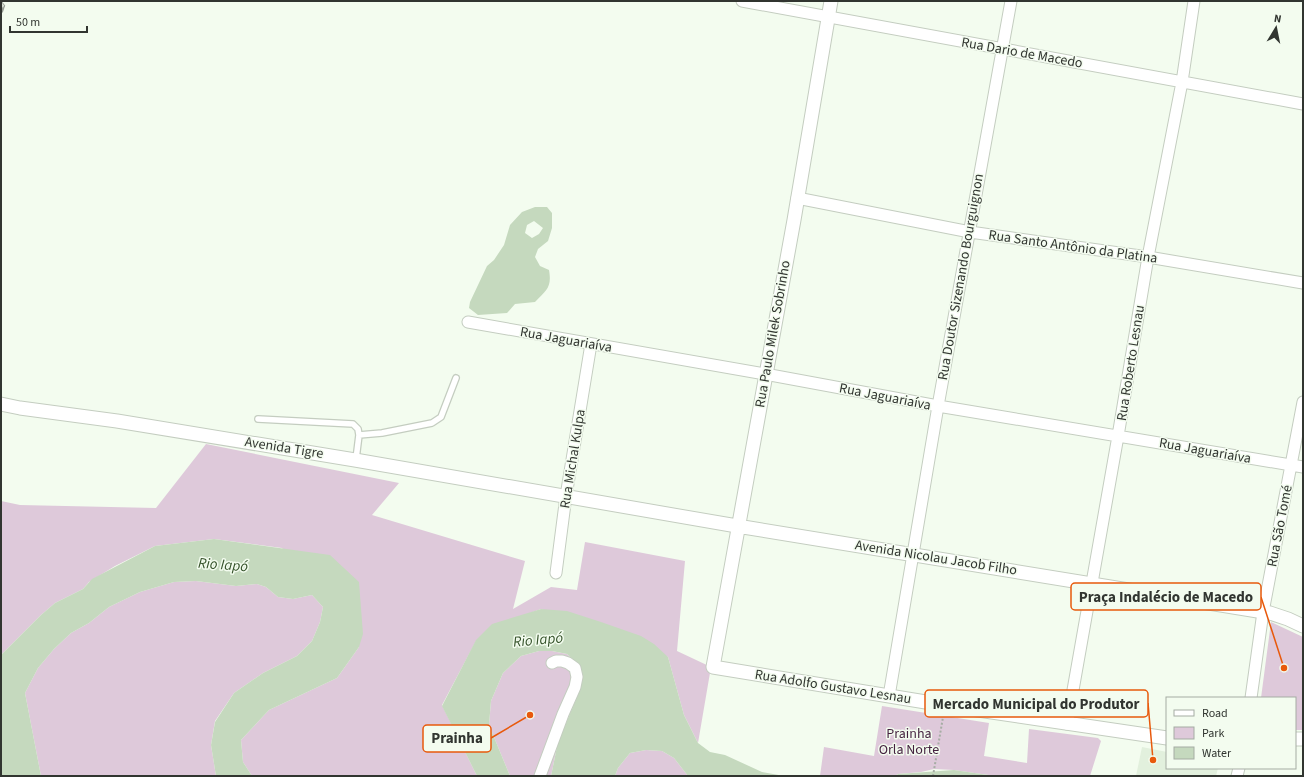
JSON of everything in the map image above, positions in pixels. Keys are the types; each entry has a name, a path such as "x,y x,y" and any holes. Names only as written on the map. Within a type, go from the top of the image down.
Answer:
{"street":[{"name":"Rua Dario de Macedo","path":"742,1 1303,104"},
{"name":"Rua Paulo Milek Sobrinho","path":"712,667 831,1"},
{"name":"Rua Doutor Sizenando Bourguignon","path":"889,696 938,406 1011,1"},
{"name":"Rua Roberto Lesnau","path":"1067,724 1148,257 1182,82 1194,1"},
{"name":"Rua Santo Antônio da Platina","path":"797,198 970,232 1148,257 1303,284"},
{"name":"Rua Jaguariaíva","path":"468,322 938,406 1303,467"},
{"name":"Rua Michal Kulpa","path":"556,574 566,496 591,344"},
{"name":"Rua São Tomé","path":"1251,697 1263,612 1303,402"},
{"name":"Avenida Tigre","path":"1,404 356,460 566,496"},
{"name":"Avenida Nicolau Jacob Filho","path":"566,496 737,526 1263,612 1288,619 1303,626"},
{"path":"540,776 560,721 575,688 577,677 574,668 568,664 562,661 552,663"},
{"name":"Rua Adolfo Gustavo Lesnau","path":"712,667 944,705 1166,738"}],"lane":[{"path":"359,435 382,433 432,424 441,417 456,378"},
{"path":"258,419 353,424 358,429 359,435 356,460"}],"path":[{"path":"932,776 944,705"}],"shaded area":[{"path":"1142,747 1166,752 1166,769 1218,769 1216,776 1136,776"}],"green space":[{"path":"206,444 399,483 372,515 525,561 513,609 551,587 577,590 585,542 685,561 677,651 711,667 698,743 684,715 668,657 541,609 519,617 476,641 442,705 477,776 252,776 243,762 241,740 269,710 337,678 359,647 282,548 214,539 155,546 115,566 89,582 83,589 55,603 2,654 1,659 1,501 20,505 156,508"},
{"path":"196,581 236,586 257,584 266,587 278,597 293,599 312,595 323,607 320,622 312,641 297,656 263,673 234,693 215,721 211,745 216,776 41,776 25,693 38,668 54,649 71,633 89,623 109,607 140,592 174,582"},
{"path":"1271,622 1303,637 1303,730 1296,730 1296,697 1261,697"},
{"path":"539,651 552,651 567,654 575,661 580,670 580,690 558,742 551,776 510,776 489,725 491,701 503,673 521,656"},
{"name":"Prainha Orla Norte","path":"882,706 989,723 984,756 1027,763 1029,729 1098,738 1101,741 1090,776 995,776 954,770 934,769 898,774 895,776 820,776 824,747 874,756"},
{"path":"646,750 662,751 674,758 688,776 615,776 618,768 630,753"}],"water":[{"path":"535,207 547,207 552,213 552,228 548,241 538,249 535,257 540,266 549,270 550,280 548,288 535,302 515,304 507,313 478,315 469,308 470,302 487,266 494,260 504,245 510,225 522,212","holes":["534,221 543,228 539,234 532,238 525,233 527,225"]},
{"name":"Rio Iapó","path":"214,539 330,555 359,582 363,634 359,647 337,678 269,710 241,740 243,762 252,776 216,776 211,745 215,722 234,693 263,673 297,656 312,641 320,622 323,607 312,595 293,599 278,597 266,587 257,584 236,586 196,581 174,582 140,592 109,607 89,623 71,633 54,649 38,668 25,693 41,776 1,776 2,654 55,603 83,589 92,579 155,546"},
{"name":"Rio Iapó","path":"541,609 567,611 641,636 654,644 668,657 684,715 698,743 710,752 725,755 762,772 784,776 688,776 674,758 662,751 646,750 630,753 618,768 615,776 551,776 558,742 580,690 580,670 575,661 567,654 552,651 539,651 521,656 503,673 491,701 489,725 510,776 477,776 442,706 476,640 492,624"},
{"path":"954,770 995,776 895,776 898,774"}],"building":[{"path":"1,1 5,6 1,9"}],"place":[{"name":"Praça Indalécio de Macedo","path":"1284,668"},
{"name":"Prainha","path":"530,715"},
{"name":"Mercado Municipal do Produtor","path":"1153,760"}]}
